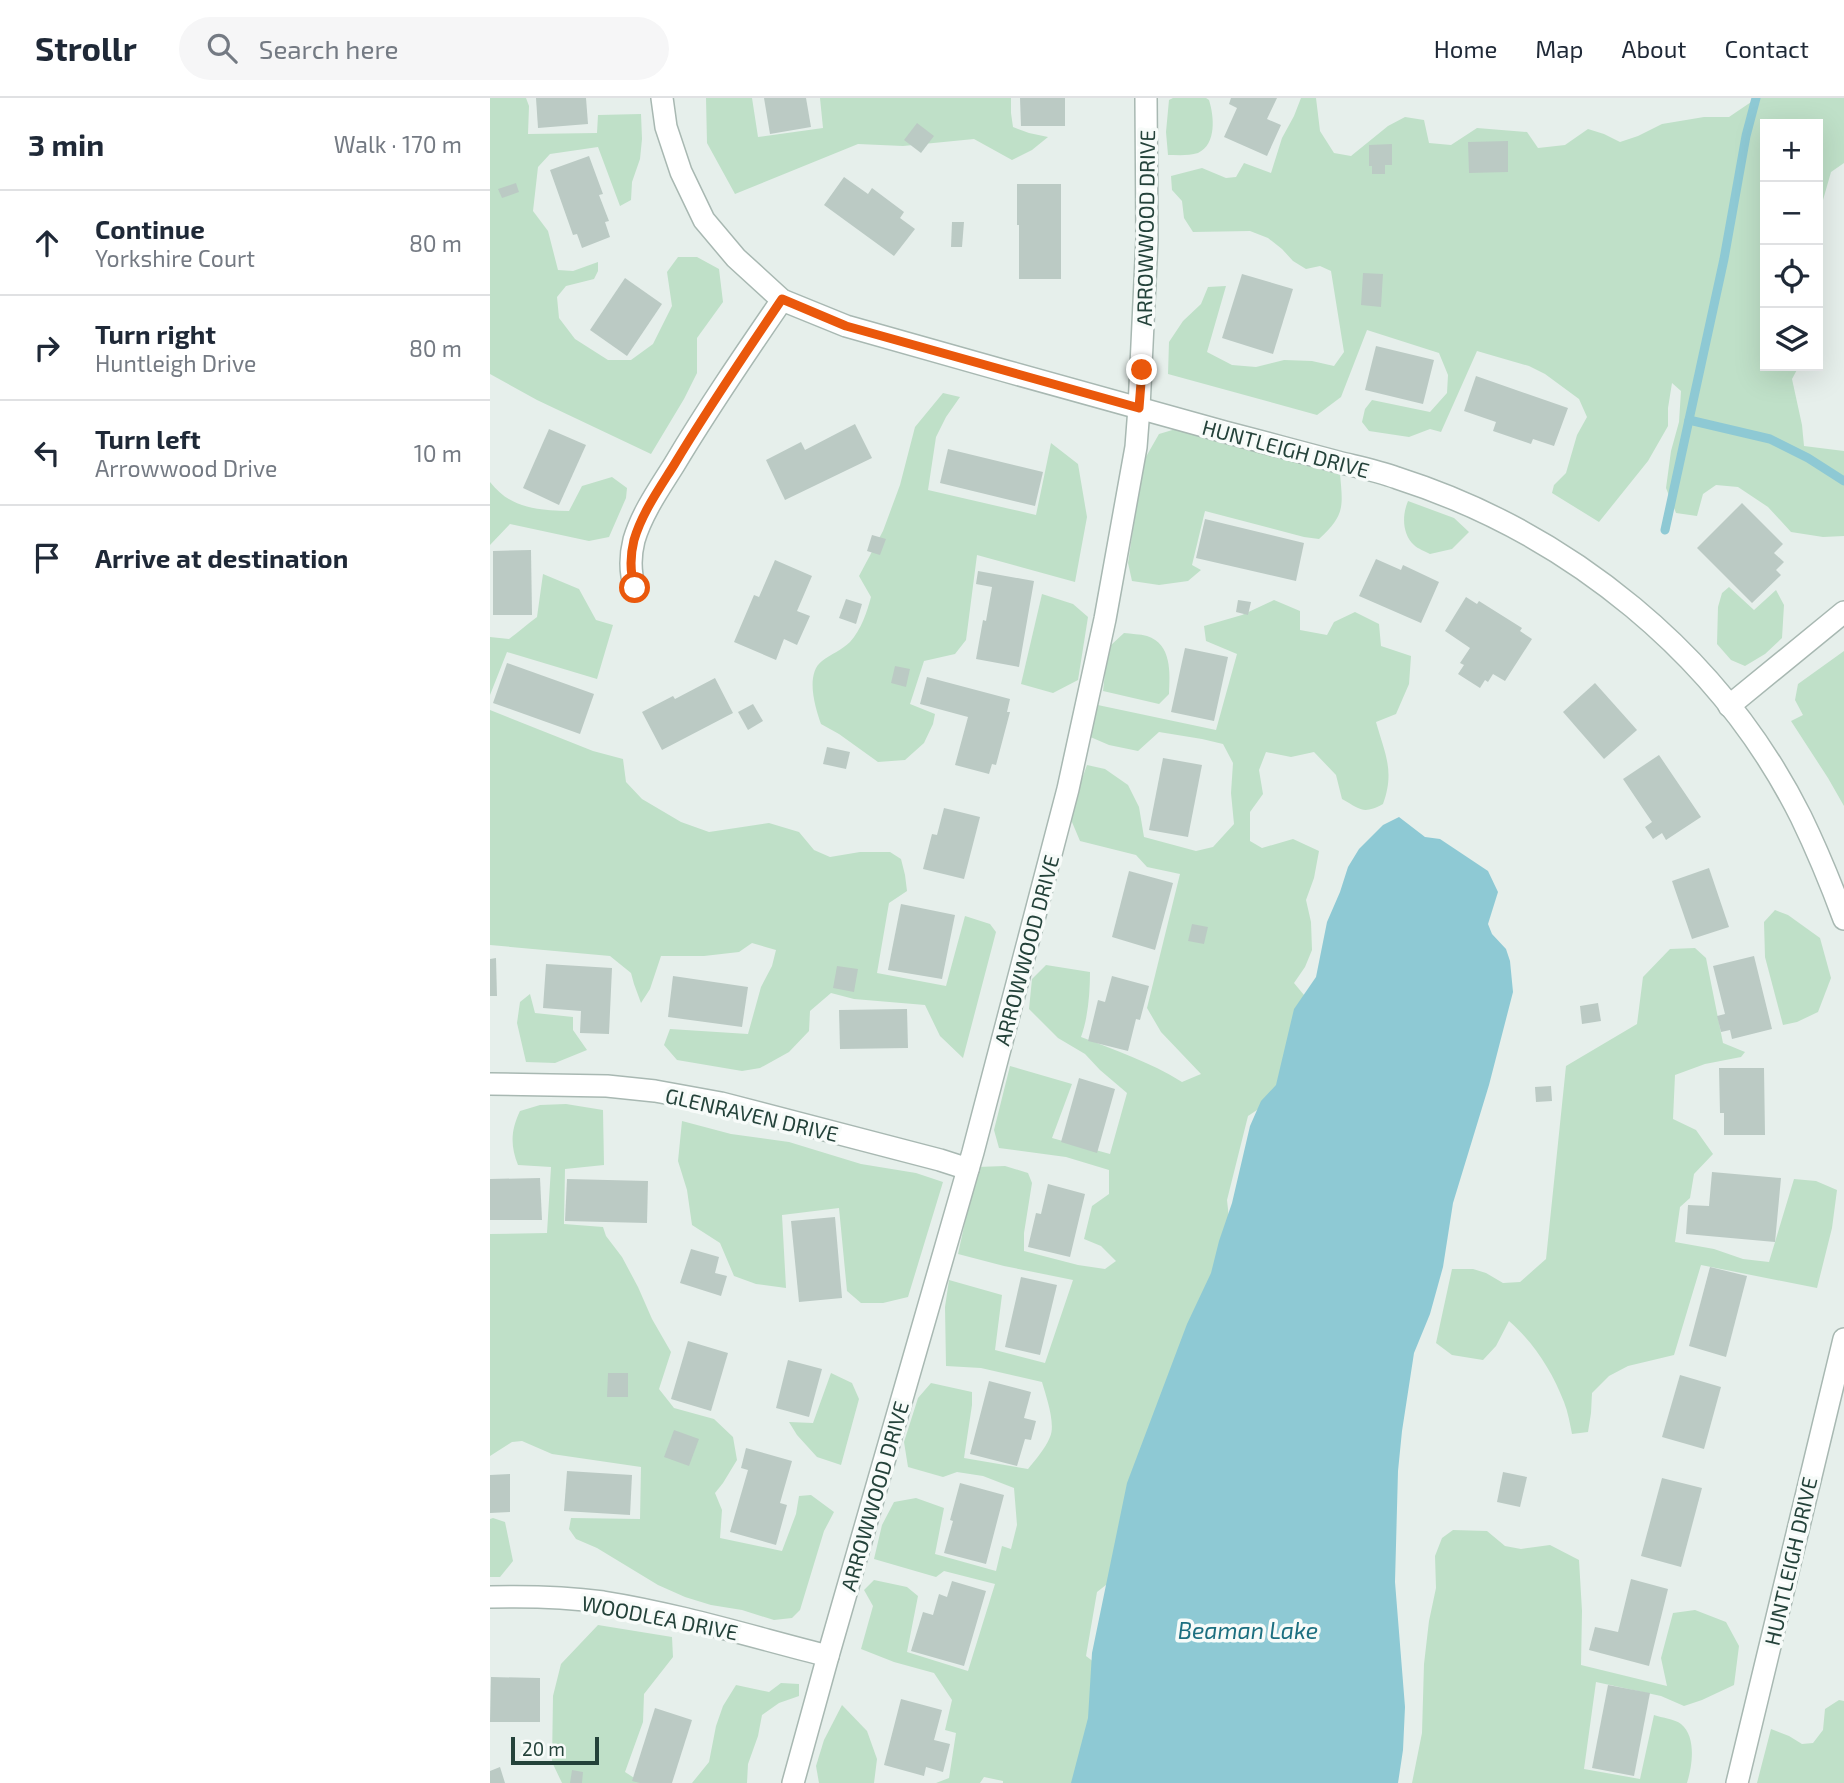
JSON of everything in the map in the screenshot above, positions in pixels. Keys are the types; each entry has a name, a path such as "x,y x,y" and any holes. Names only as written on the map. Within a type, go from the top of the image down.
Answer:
{"street":[{"name":"HUNTLEIGH DRIVE","path":"662,98 666,127 681,172 704,220 736,258 782,299 846,326 1398,478 1479,509 1557,552 1605,584 1640,612 1717,691 1743,724 1800,815 1828,875 1844,919"},
{"name":"ARROWWOOD DRIVE","path":"793,1783 968,1169 1068,789 1105,619 1136,447 1147,239 1146,98"},
{"path":"635,588 631,576 631,561 633,543 642,519 708,408 782,299"},
{"path":"1729,706 1844,612"},
{"name":"GLENRAVEN DRIVE","path":"490,1084 607,1086 721,1103 968,1169"},
{"name":"HUNTLEIGH DRIVE","path":"1737,1783 1844,1339"},
{"name":"WOODLEA DRIVE","path":"490,1597 603,1602 703,1623 828,1656"}],"green space":[{"path":"490,98 526,98 529,106 528,134 597,133 598,115 641,114 640,159 632,182 631,200 620,206 598,147 550,154 538,167 533,211 548,231 558,270 573,271 598,262 594,279 566,286 557,297 559,318 575,339 608,360 631,360 653,344 672,306 667,272 678,257 697,257 719,269 723,302 697,338 697,373 651,454 537,400 490,374"},
{"path":"706,98 752,98 758,137 823,128 820,98 1011,98 1013,127 1048,137 1032,150 1012,160 974,139 903,146 858,144 735,194 707,143"},
{"path":"1301,98 1316,98 1320,131 1334,153 1351,156 1388,126 1405,117 1424,120 1429,143 1451,145 1477,128 1527,132 1538,148 1565,145 1588,129 1620,142 1662,124 1704,117 1729,117 1757,98 1844,98 1844,163 1831,172 1823,200 1823,119 1760,119 1760,371 1796,371 1792,379 1804,446 1844,451 1844,536 1823,537 1791,532 1768,507 1738,487 1716,485 1703,494 1697,516 1676,513 1666,488 1671,451 1679,422 1681,391 1672,383 1668,426 1648,461 1599,522 1552,493 1554,485 1566,473 1577,435 1587,417 1579,399 1545,374 1529,366 1477,351 1441,432 1430,429 1409,437 1369,431 1362,422 1365,409 1372,400 1430,412 1447,393 1448,375 1439,353 1367,330 1341,397 1317,415 1168,374 1169,342 1183,321 1201,304 1208,287 1226,286 1207,352 1232,365 1256,367 1284,360 1312,361 1334,366 1344,352 1331,271 1320,266 1306,269 1268,238 1250,231 1193,232 1184,218 1182,201 1172,190 1171,176 1202,168 1226,178 1236,177 1244,163 1271,173 1282,138"},
{"path":"1169,100 1209,100 1213,121 1211,136 1204,149 1198,153 1168,155 1166,132"},
{"path":"943,393 960,397 936,437 928,490 1036,515 1051,443 1078,464 1087,517 1075,582 977,555 966,640 955,654 924,661 910,704 935,714 924,743 905,760 878,762 821,724 813,691 814,674 822,661 850,642 863,621 871,597 859,576 883,531 900,485 915,427"},
{"path":"1179,428 1340,474 1342,503 1338,517 1319,539 1205,511 1192,565 1201,570 1188,581 1159,585 1132,581 1128,563 1143,462 1159,434"},
{"path":"612,477 627,488 626,498 609,537 589,541 510,524 490,545 490,482 516,503 535,509 569,511 582,486"},
{"path":"1408,501 1454,518 1469,532 1452,549 1430,554 1420,549 1410,541 1405,530 1404,518"},
{"path":"543,574 579,589 596,620 613,625 597,679 507,652 490,695 490,637 509,639 537,617"},
{"path":"1729,587 1754,610 1776,590 1784,605 1782,638 1765,654 1745,666 1731,660 1717,644 1718,607 1722,593"},
{"path":"1042,594 1073,604 1088,617 1078,680 1053,693 1021,684"},
{"path":"1274,600 1300,611 1300,630 1327,635 1334,622 1355,612 1379,624 1381,646 1411,656 1409,684 1396,714 1376,722 1387,763 1387,792 1383,804 1376,807 1366,810 1353,806 1342,799 1336,775 1314,752 1291,757 1266,752 1259,770 1263,794 1250,812 1250,841 1262,848 1293,839 1319,851 1306,900 1311,922 1312,950 1294,983 1309,1001 1275,1098 1248,1116 1227,1200 1232,1246 1120,1574 1097,1592 1086,1656 1103,1669 1077,1783 1003,1783 984,1777 980,1783 936,1783 949,1778 956,1733 945,1730 952,1700 934,1673 861,1649 873,1606 864,1590 874,1580 907,1587 918,1596 907,1652 968,1671 995,1584 944,1571 936,1577 874,1559 882,1525 894,1502 916,1498 944,1508 935,1554 996,1571 1002,1546 1011,1549 1017,1525 1014,1488 983,1476 957,1472 943,1477 908,1467 904,1442 918,1398 931,1383 972,1392 964,1458 1028,1469 1046,1446 1052,1431 1050,1410 1042,1382 981,1368 946,1366 945,1307 949,1280 1002,1295 995,1350 1045,1363 1073,1280 958,1254 977,1167 1005,1166 1028,1173 1032,1183 1024,1233 1024,1251 1105,1269 1116,1261 1101,1246 1084,1239 1092,1206 1109,1194 1109,1170 1066,1157 999,1148 994,1130 1010,1066 1072,1084 1052,1138 1110,1154 1127,1093 1085,1054 1058,1038 1029,1009 1032,979 1046,965 1090,972 1088,1005 1081,1037 1145,1062 1182,1082 1201,1074 1161,1032 1147,1008 1180,874 1147,867 1136,855 1080,841 1069,815 1087,765 1105,769 1128,785 1139,807 1144,837 1196,851 1213,847 1234,824 1231,793 1233,763 1223,744 1159,732 1138,751 1109,745 1088,736 1093,704 1216,730 1237,654 1206,641 1204,626 1242,615"},
{"path":"1124,633 1147,636 1161,645 1165,652 1169,669 1169,694 1159,704 1103,691 1110,646"},
{"path":"1844,651 1844,806 1791,721 1803,715 1795,700 1798,684"},
{"path":"490,710 593,751 623,759 626,782 642,799 681,822 709,832 769,823 799,832 814,850 830,857 860,852 890,852 901,859 907,891 889,903 877,973 946,986 965,916 990,924 996,932 963,1058 940,1036 925,1005 854,999 831,993 810,1011 809,1031 789,1052 760,1068 742,1071 677,1060 664,1045 670,1029 748,1034 761,987 772,966 776,950 752,943 739,952 704,956 661,956 650,989 641,1003 631,973 610,956 490,945"},
{"path":"1775,910 1788,915 1820,938 1831,978 1818,1012 1783,1025 1765,957 1764,922"},
{"path":"1695,948 1706,958 1723,1043 1745,1052 1741,1057 1705,1064 1675,1075 1673,1119 1696,1130 1713,1154 1694,1174 1690,1198 1680,1207 1675,1242 1714,1249 1743,1259 1769,1262 1794,1179 1816,1181 1837,1190 1832,1228 1817,1288 1701,1265 1674,1355 1628,1366 1609,1376 1592,1393 1588,1432 1572,1434 1568,1414 1554,1379 1534,1348 1509,1321 1496,1346 1483,1360 1452,1355 1436,1343 1452,1269 1473,1269 1503,1283 1520,1282 1546,1259 1566,1066 1637,1024 1643,977 1670,949"},
{"path":"530,994 535,1013 573,1017 573,1030 587,1050 555,1063 526,1062 517,1023 520,1002"},
{"path":"566,1104 603,1110 604,1165 565,1169 564,1224 603,1227 606,1236 622,1257 671,1352 659,1389 674,1408 714,1419 733,1437 737,1460 715,1493 722,1510 720,1538 782,1551 796,1514 799,1496 811,1495 834,1512 824,1531 800,1610 792,1618 774,1620 685,1597 576,1539 569,1529 571,1518 640,1519 641,1467 552,1454 522,1441 512,1442 490,1456 490,1234 547,1233 551,1167 518,1165 513,1131 520,1111 540,1105"},
{"path":"682,1121 731,1134 789,1142 861,1164 916,1173 943,1182 908,1297 883,1303 861,1303 847,1291 839,1208 782,1215 786,1288 756,1284 734,1276 720,1243 692,1225 687,1190 678,1161"},
{"path":"831,1373 852,1383 859,1399 841,1465 817,1457 789,1422 813,1423"},
{"path":"490,1519 505,1522 513,1561 500,1577 490,1577"},
{"path":"1453,1530 1487,1531 1505,1546 1521,1549 1550,1545 1579,1560 1581,1665 1667,1686 1661,1658 1673,1613 1695,1610 1726,1622 1739,1646 1734,1685 1702,1700 1684,1706 1661,1696 1596,1682 1584,1769 1640,1779 1654,1715 1678,1722 1689,1736 1692,1761 1687,1783 1412,1783 1422,1733 1424,1664 1436,1588 1435,1556 1442,1538"},
{"path":"598,1625 672,1637 673,1657 644,1694 643,1722 625,1772 642,1783 562,1783 552,1762 553,1696 561,1664"},
{"path":"781,1683 799,1684 799,1696 779,1703 762,1715 748,1764 747,1783 692,1783 709,1762 723,1706 736,1685 769,1692"},
{"path":"1839,1700 1844,1701 1844,1783 1757,1783 1771,1729 1802,1744 1813,1743 1823,1730 1825,1709"},
{"path":"842,1705 867,1731 877,1759 874,1783 819,1783 816,1766 824,1740"}],"water":[{"name":"Beaman Lake","path":"1399,817 1425,837 1440,839 1488,871 1498,892 1488,924 1492,934 1506,949 1513,992 1489,1085 1453,1203 1443,1267 1430,1314 1414,1353 1402,1431 1398,1471 1395,1582 1405,1707 1398,1783 1071,1783 1088,1718 1092,1653 1127,1483 1187,1324 1211,1273 1232,1203 1250,1126 1261,1101 1276,1085 1294,1009 1316,977 1327,922 1348,867 1359,849 1383,825"}],"building":[{"path":"536,98 586,98 588,124 538,128"},
{"path":"764,98 806,98 811,127 770,134"},
{"path":"1020,98 1065,98 1065,126 1021,126"},
{"path":"1231,98 1277,98 1267,119 1281,125 1267,156 1224,137 1237,108 1229,104"},
{"path":"917,123 934,136 921,153 904,140"},
{"path":"1508,141 1508,172 1469,173 1468,142"},
{"path":"1392,144 1392,165 1385,165 1385,174 1372,174 1372,166 1369,166 1369,145"},
{"path":"589,156 603,194 599,195 609,221 605,222 610,237 582,248 577,234 573,235 550,170"},
{"path":"844,177 868,194 872,188 904,212 900,218 915,229 894,256 824,205"},
{"path":"516,183 519,192 502,198 498,189"},
{"path":"1017,184 1061,184 1061,279 1019,279"},
{"path":"952,222 964,222 962,247 951,247"},
{"path":"1363,273 1383,274 1381,307 1361,305"},
{"path":"1242,274 1293,289 1273,354 1222,338"},
{"path":"625,278 662,304 627,356 590,330"},
{"path":"1376,346 1434,360 1423,404 1365,390"},
{"path":"1476,376 1568,408 1554,446 1533,439 1531,444 1493,431 1496,422 1464,411"},
{"path":"855,424 872,458 785,500 766,460 801,442 805,450"},
{"path":"549,429 586,445 559,505 523,488"},
{"path":"948,449 1043,472 1035,506 940,483"},
{"path":"1742,503 1783,544 1774,553 1784,562 1776,570 1781,575 1752,603 1697,548"},
{"path":"1205,519 1304,543 1296,581 1196,558"},
{"path":"872,535 886,539 880,555 867,551"},
{"path":"531,550 532,615 493,615 493,551"},
{"path":"1376,559 1401,570 1403,565 1439,582 1421,623 1359,596"},
{"path":"775,560 812,576 797,611 810,616 797,645 784,639 776,660 734,642 754,595 759,597"},
{"path":"978,571 1034,581 1019,667 976,659 992,587 976,584"},
{"path":"1466,597 1477,604 1479,601 1522,628 1520,631 1532,639 1505,681 1493,674 1480,688 1458,674 1464,665 1460,663 1470,648 1445,631"},
{"path":"846,599 862,604 856,624 839,618"},
{"path":"1238,600 1251,602 1248,615 1236,612"},
{"path":"1185,648 1228,657 1214,721 1171,712"},
{"path":"507,663 594,694 580,734 493,703"},
{"path":"895,666 910,669 906,687 891,683"},
{"path":"927,677 1010,699 1007,712 1010,712 996,765 992,764 989,774 955,765 968,717 920,704"},
{"path":"715,678 733,713 662,750 642,712 673,696 675,699"},
{"path":"1595,683 1637,730 1604,759 1563,712"},
{"path":"753,704 763,721 748,730 738,712"},
{"path":"827,747 850,752 846,769 823,764"},
{"path":"1659,755 1701,817 1666,840 1662,833 1653,839 1645,827 1652,822 1623,779"},
{"path":"1163,758 1202,765 1188,837 1149,830"},
{"path":"944,808 980,817 964,879 923,869 932,834 937,835"},
{"path":"1709,868 1729,927 1692,939 1672,881"},
{"path":"1129,871 1173,883 1155,950 1112,937"},
{"path":"901,904 955,915 942,979 888,970"},
{"path":"1192,924 1208,927 1204,944 1188,941"},
{"path":"1754,956 1772,1029 1732,1039 1730,1030 1721,1032 1717,1016 1725,1014 1713,966"},
{"path":"496,958 497,996 490,996 490,959"},
{"path":"546,964 612,968 609,1034 580,1033 581,1011 543,1008"},
{"path":"837,966 858,969 854,992 833,988"},
{"path":"673,976 748,987 742,1027 668,1017"},
{"path":"1112,976 1149,986 1140,1020 1136,1019 1128,1051 1088,1041 1098,1000 1105,1002"},
{"path":"1598,1003 1601,1021 1582,1024 1580,1006"},
{"path":"907,1009 908,1048 840,1049 839,1010"},
{"path":"1719,1068 1764,1068 1765,1135 1724,1135 1724,1113 1720,1113"},
{"path":"1079,1078 1115,1089 1097,1153 1061,1142"},
{"path":"1551,1086 1552,1101 1536,1102 1535,1087"},
{"path":"1712,1172 1781,1178 1775,1242 1686,1234 1688,1205 1709,1206"},
{"path":"540,1178 542,1220 490,1220 490,1179"},
{"path":"567,1179 648,1181 647,1223 565,1221"},
{"path":"1048,1184 1085,1194 1070,1257 1028,1247 1036,1213 1041,1214"},
{"path":"835,1217 842,1298 799,1302 791,1221"},
{"path":"691,1249 719,1257 715,1273 727,1276 721,1296 680,1283"},
{"path":"1710,1267 1747,1276 1726,1357 1689,1346"},
{"path":"1021,1277 1057,1285 1040,1355 1005,1347"},
{"path":"688,1341 728,1353 711,1411 671,1399"},
{"path":"788,1360 822,1369 809,1417 776,1408"},
{"path":"608,1373 628,1373 628,1397 607,1397"},
{"path":"1680,1375 1721,1387 1704,1449 1662,1437"},
{"path":"989,1381 1031,1392 1024,1418 1036,1421 1031,1440 1025,1439 1017,1466 970,1454"},
{"path":"674,1430 699,1439 689,1466 664,1457"},
{"path":"746,1448 792,1461 780,1503 787,1505 776,1545 730,1532 748,1470 741,1468"},
{"path":"567,1471 632,1475 630,1515 564,1511"},
{"path":"1503,1472 1527,1477 1520,1507 1497,1502"},
{"path":"510,1474 510,1512 490,1513 490,1475"},
{"path":"1662,1478 1702,1488 1681,1567 1641,1556"},
{"path":"960,1483 1004,1495 986,1564 944,1553"},
{"path":"1631,1579 1668,1589 1649,1666 1589,1650 1595,1627 1618,1632"},
{"path":"952,1581 986,1591 964,1666 911,1651 923,1612 933,1615 939,1594 947,1597"},
{"path":"491,1677 540,1678 540,1722 490,1722"},
{"path":"1608,1685 1650,1693 1634,1776 1592,1768"},
{"path":"901,1699 942,1710 934,1740 950,1744 943,1772 926,1767 924,1776 884,1765"},
{"path":"655,1708 692,1720 672,1783 632,1781"},
{"path":"500,1767 505,1783 490,1783 490,1771"},
{"path":"572,1770 583,1772 582,1783 570,1783"}],"waterway":[{"path":"1665,530 1756,98"},
{"path":"1689,420 1770,439 1808,458 1844,481"}],"route":[{"path":"635,588 631,576 631,561 633,543 642,519 708,408 782,299 846,326 1139,408 1142,370"}]}
